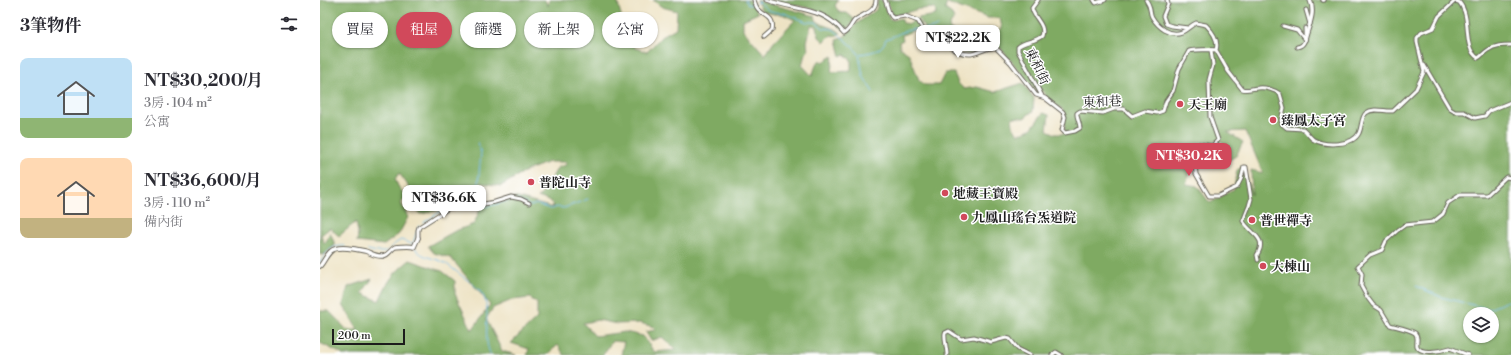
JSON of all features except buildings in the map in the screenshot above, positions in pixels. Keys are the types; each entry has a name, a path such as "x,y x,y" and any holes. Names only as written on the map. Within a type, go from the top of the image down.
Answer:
{"street":[{"path":"767,0 777,4 809,9 837,24 844,33 848,31 856,20 867,14 876,5 876,0"},
{"name":"東和街","path":"885,0 888,6 889,15 891,17 905,16 918,21 927,36 943,39 949,46 962,53 968,55 994,47 996,48 1011,63 1036,95 1042,96"},
{"name":"東和街","path":"1038,0 1032,8 1032,13 1043,28 1042,36 1036,41 1020,45 1018,47 1018,51 1042,96"},
{"path":"1094,0 1096,3 1105,0"},
{"path":"1146,0 1151,6 1151,15 1163,30 1177,33 1182,32 1196,22 1206,25 1215,38 1217,46 1216,50 1228,71 1242,89 1250,90 1264,88 1276,91 1280,94 1284,108 1281,120 1284,126 1287,128 1303,129 1312,139 1335,144 1347,143 1357,136 1361,129 1364,115 1367,113 1376,110 1394,111 1412,94 1420,83 1424,72 1417,38 1421,33 1432,28 1439,16 1455,1 1459,2 1466,12 1467,37 1472,52 1476,57 1478,58 1483,55 1492,47 1499,45 1511,45"},
{"path":"1168,0 1163,16 1166,24 1188,28"},
{"path":"1297,47 1306,40 1313,13 1310,1"},
{"path":"755,2 759,10 768,16 772,22 772,30 764,37"},
{"path":"1306,10 1310,24"},
{"path":"1283,26 1297,30 1306,40"},
{"path":"1305,28 1306,40"},
{"name":"東和巷","path":"1042,96 1063,112 1065,117 1062,130 1065,133 1075,131 1080,128 1080,123 1076,115 1077,112 1080,111 1103,113 1114,109 1124,109 1132,116 1145,111 1160,112 1164,110 1166,101 1173,91 1179,69 1188,51 1193,49 1203,51 1211,50"},
{"path":"1216,50 1211,50 1213,65 1209,80 1210,117 1218,140 1212,146 1199,144 1195,146 1190,154 1196,164 1196,174 1209,196 1214,197 1237,187 1244,167 1246,167 1251,199 1242,221 1259,239 1262,246 1257,255 1258,260"},
{"path":"1423,64 1450,109 1455,112 1464,112 1475,118 1486,116 1489,111 1511,102"},
{"path":"1468,355 1450,348 1435,354 1427,355 1420,352 1417,346 1417,337 1415,333 1402,327 1390,325 1381,310 1373,305 1361,286 1362,274 1358,266 1370,255 1382,250 1386,241 1405,225 1433,222 1443,214 1448,204 1460,195 1487,195 1506,177 1511,178"},
{"path":"320,266 328,254 337,248 358,250 379,256 388,254 395,247 414,246 418,238 419,226 449,208 460,207 473,197 480,202 488,204 511,198 529,202"},
{"path":"947,355 945,333 949,331 961,338 974,337 991,342 1006,338 1010,339 1018,349 1030,355"},
{"path":"1052,355 1056,352 1061,355"}],"green space":[{"path":"320,0 545,0 548,6 549,0 617,0 620,12 602,12 602,48 635,48 647,52 651,48 658,48 658,40 662,36 676,28 677,11 662,7 653,0 750,0 758,13 743,20 743,30 765,55 774,42 795,20 782,14 762,11 756,0 815,16 816,20 819,22 841,33 836,36 831,35 824,42 819,37 817,26 811,25 807,42 808,51 805,54 802,65 812,76 816,65 820,60 823,62 833,56 831,72 851,71 851,60 844,54 841,56 837,40 845,36 856,24 876,10 878,0 882,0 890,19 894,20 901,18 903,23 910,24 913,21 912,19 915,18 920,24 920,28 902,35 903,40 899,42 900,48 909,54 919,80 925,85 939,85 945,73 954,73 958,83 964,89 977,87 995,92 1023,83 1034,98 1033,111 1024,118 1012,117 1013,126 1018,134 1031,129 1043,113 1049,115 1047,130 1056,134 1064,134 1065,126 1063,110 1047,98 1042,90 1039,95 992,38 1002,28 1000,18 988,18 947,3 945,9 952,14 954,19 949,26 950,30 967,38 979,51 967,54 957,50 956,47 963,46 963,42 958,40 950,42 945,36 929,36 918,18 936,15 935,8 919,9 893,16 886,0 1511,0 1511,355 621,355 624,342 612,341 603,355 564,355 558,345 546,355 527,355 529,349 511,343 537,318 537,303 530,298 512,300 493,308 486,319 502,351 516,355 342,355 320,343 320,311 329,311 347,330 358,330 343,305 348,287 372,279 362,293 379,301 391,278 410,260 442,271 455,281 455,294 472,330 490,305 451,258 434,253 428,246 455,231 474,224 482,204 515,197 553,208 552,202 538,197 543,193 558,167 566,165 566,162 549,162 526,171 501,186 481,183 465,199 448,208 420,214 407,184 399,173 395,179 406,197 401,203 408,217 399,234 384,245 357,242 358,233 356,222 339,236 330,228 321,235 324,243 330,232 335,245 325,254 320,255","holes":["1245,131 1263,173 1251,170 1252,195 1242,167 1237,170 1234,189 1210,203 1197,186 1186,184 1190,173 1189,149 1200,143 1222,141 1227,150 1220,157 1223,163 1236,156 1243,142 1227,132","598,320 617,324 640,323 654,327 655,330 646,332 651,341 662,337 677,350 654,352 643,336 625,332 595,336 583,323"]},
{"path":"770,0 838,0 835,6 840,13 847,13 855,20 847,29 842,29 834,21 810,8"}],"waterway":[{"path":"745,0 748,5 753,4"},
{"path":"756,3 759,2 768,10 784,13 807,22 816,22 823,28 833,29 859,54 863,76 873,92"},
{"path":"925,30 937,27"},
{"path":"860,54 876,51 882,47 886,39 903,32 922,30"},
{"path":"460,202 466,194 474,191 478,184 481,153 478,142"},
{"path":"469,200 479,206 490,206 513,199"},
{"path":"517,200 530,206 537,204 550,209 558,207 564,208 588,199"},
{"path":"423,223 449,206 462,202"},
{"path":"413,243 419,226"},
{"path":"368,250 384,252 401,240 414,246"},
{"path":"320,263 330,250 336,247 345,246"},
{"path":"415,248 421,254 445,263 479,290 484,297 487,313 487,339 491,355"},
{"path":"1416,286 1441,297 1489,309 1508,301 1511,302"}],"place":[{"name":"天王廟","path":"1180,104"},
{"name":"臻鳳太子宮","path":"1273,120"},
{"name":"普陀山寺","path":"531,182"},
{"name":"地藏王寶殿","path":"945,193"},
{"name":"九鳳山瑤台炁道院","path":"964,217"},
{"name":"普世禪寺","path":"1252,220"},
{"name":"大棟山","path":"1263,266"}]}
